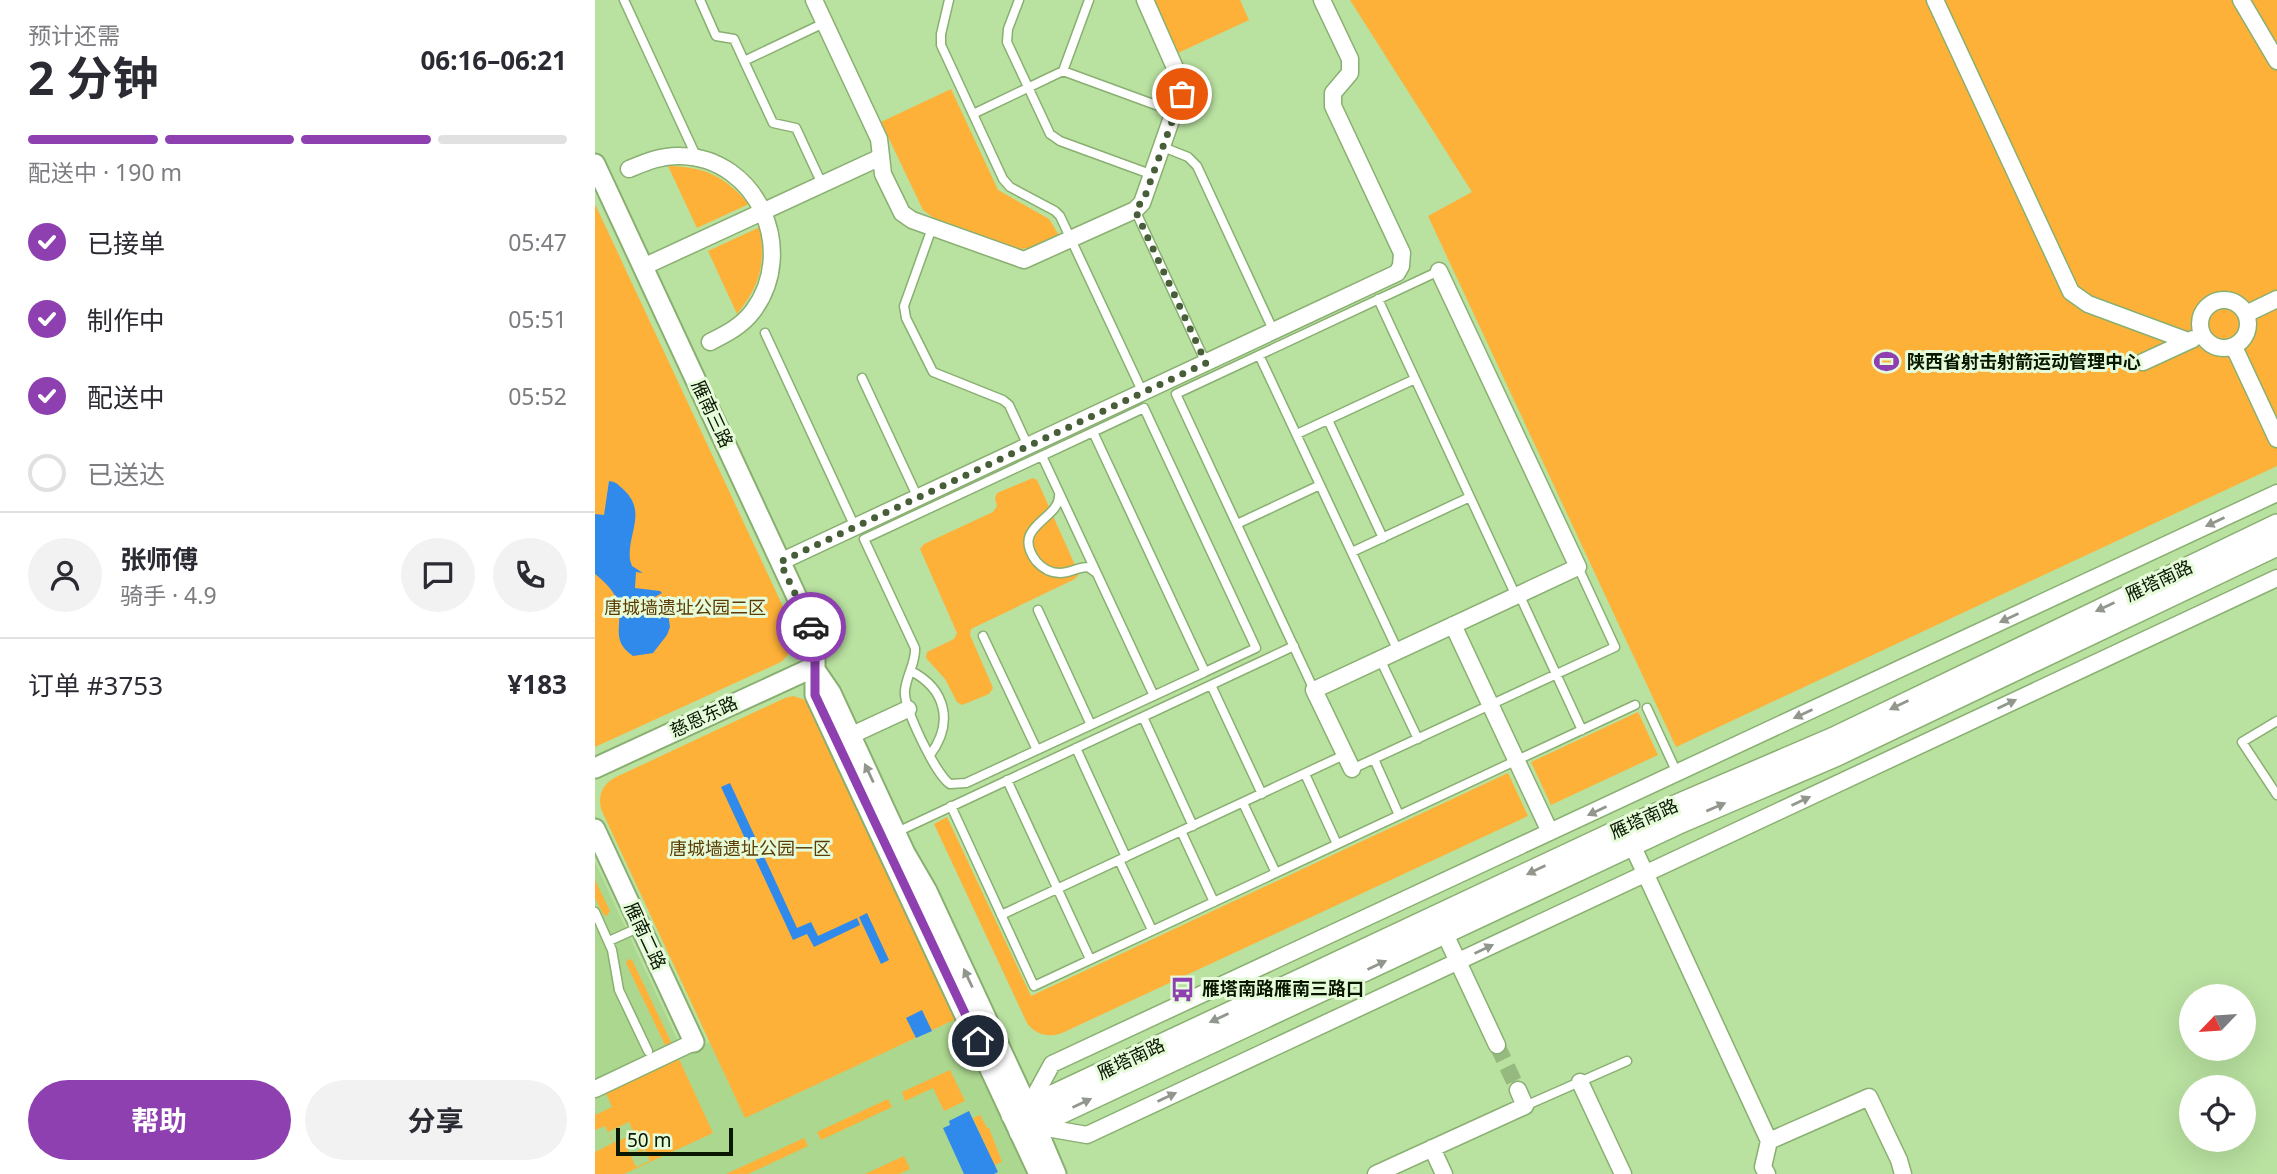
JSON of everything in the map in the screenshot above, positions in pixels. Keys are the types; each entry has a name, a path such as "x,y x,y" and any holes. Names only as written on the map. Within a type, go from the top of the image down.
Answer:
{"main road":[{"name":"雁塔南路","path":"1024,1120 1628,836 2277,526"},
{"name":"雁塔南路","path":"1024,1120 1445,934 1628,836 1837,755 2277,545"}],"street":[{"path":"814,0 879,139 883,174 902,213 908,219 1020,260 1032,258 1072,240 1135,210 1142,203 1182,94 1182,82 1145,0"},
{"path":"780,562 918,498 1035,451 1143,393 1394,276 1402,262 1400,250 1333,106 1333,93 1350,73 1350,60 1322,0"},
{"path":"1935,0 2071,292 2088,304 2195,338 2225,349 2234,347 2247,333 2249,323 2246,314 2241,306 2232,301 2214,302 2201,316 2195,338 2143,362"},
{"path":"2241,0 2277,61"},
{"path":"643,267 881,156"},
{"path":"629,169 654,158 697,158 730,171 750,189 764,211 772,236 772,263 766,289 753,312 733,330 710,342"},
{"name":"雁南三路","path":"595,164 815,636 815,695 1024,1120 1056,1174"},
{"path":"1348,762 1314,690 1578,567 1439,271"},
{"path":"2246,314 2277,299"},
{"path":"2234,347 2277,439"},
{"path":"2277,493 1052,1064 1024,1120 1087,1135 2277,578"},
{"path":"1453,625 1550,832"},
{"name":"雁南三路","path":"814,667 831,693 896,832 927,891 1024,1120 1039,1174"},
{"name":"慈恩东路","path":"595,768 814,667"},
{"path":"852,735 908,709"},
{"name":"雁南二路","path":"595,829 694,1042"},
{"path":"1628,836 1769,1141 1763,1167 1767,1174"},
{"path":"1445,934 1497,1045"},
{"path":"595,1088 694,1042"},
{"path":"1580,1082 1623,1174"},
{"path":"1376,1174 1525,1106 1518,1090"},
{"path":"1769,1141 1869,1097 1903,1174"},
{"path":"1432,1149 1444,1174"}],"lane":[{"path":"624,0 697,158"},
{"path":"700,0 716,36 734,39 773,123 796,128 822,184"},
{"path":"949,0 941,45 1005,182 1060,216 1143,393"},
{"path":"1019,0 1007,37 1048,130 1056,139 1153,175"},
{"path":"972,114 1063,71 1089,0"},
{"path":"744,61 824,23"},
{"path":"1063,71 1175,113"},
{"path":"1163,147 1188,157 1197,166 1274,332"},
{"path":"1135,210 1206,363"},
{"path":"932,228 904,306 906,318 933,372 1003,400 1009,405 1057,489 1154,696"},
{"path":"1314,690 1176,394 1439,271"},
{"path":"1378,299 1582,730"},
{"path":"765,333 855,527"},
{"path":"1259,355 1398,651"},
{"path":"862,378 918,498"},
{"path":"1297,434 1415,379"},
{"path":"1144,408 1256,648 958,785 943,780 908,709 905,688 915,648 865,539 1035,451 1093,432 1144,408"},
{"path":"1328,419 1383,538"},
{"path":"1093,432 1205,672"},
{"path":"1237,524 1320,485"},
{"path":"1057,489 1059,505 1037,523 1031,532 1032,555 1039,565 1049,571 1060,573 1088,567 1098,576"},
{"path":"1352,552 1470,497"},
{"path":"1001,915 1305,774 1348,762 1374,759 1615,647 1578,567"},
{"path":"1038,610 1091,725"},
{"path":"983,635 1037,750"},
{"path":"896,832 1294,646"},
{"path":"1380,659 1418,739"},
{"path":"911,671 931,685 943,708 942,733 930,755"},
{"path":"1211,685 1262,794"},
{"path":"951,806 1034,985 1635,705"},
{"path":"1647,708 1677,773"},
{"path":"1143,717 1193,826"},
{"path":"2277,721 2242,742 2277,794"},
{"path":"1076,748 1152,930"},
{"path":"1374,759 1399,815"},
{"path":"1305,774 1338,844"},
{"path":"1007,780 1090,959"},
{"path":"1243,803 1276,873"},
{"path":"1181,831 1214,902"},
{"path":"595,912 613,953 617,985 648,1051"},
{"path":"609,941 640,927"},
{"path":"1525,1106 1627,1061"}],"shaded area":[{"path":"595,862 684,1054 710,1042 745,1117 958,1018 1030,1174 595,1174"}],"green space":[{"path":"1154,0 1240,0 1249,20 1178,53"},
{"name":"陕西省射击射箭运动管理中心","path":"1350,0 2277,0 2277,466 1676,747 1428,216 1472,192"},
{"path":"951,89 998,190 1049,219 1059,235 1031,248 1019,249 935,219 923,210 881,122"},
{"path":"668,166 693,168 713,175 731,186 749,204 697,228"},
{"name":"唐城墙遗址公园二区","path":"595,204 792,626 794,637 791,650 781,662 595,747"},
{"path":"760,227 762,252 759,274 751,293 737,314 708,251"},
{"path":"1033,478 1037,480 1079,574 1075,579 971,629 970,635 993,688 989,694 962,705 957,702 945,679 926,658 927,652 954,639 957,633 920,549 924,544 993,512 997,506 997,493"},
{"name":"唐城墙遗址公园一区","path":"793,696 809,701 958,1018 745,1118 601,809 600,800 604,787 614,778"},
{"path":"1638,712 1658,755 1551,805 1531,762"},
{"path":"1508,773 1528,816 1062,1033 1052,1035 1038,1033 1027,1023 934,824 947,817 1031,996"},
{"path":"595,880 610,911 607,916 603,914 595,898"},
{"path":"628,959 632,960 671,1042 666,1047 626,963"},
{"path":"678,1057 713,1133 624,1174 595,1174 595,1152 613,1143 605,1126 595,1130 595,1115 612,1107 605,1091","holes":["629,1122 634,1134 614,1143 608,1132","639,1137 644,1148 630,1155 625,1143","645,1150 650,1161 636,1167 631,1156"]},
{"path":"950,1070 965,1101 944,1111 933,1088 905,1101 902,1092"},
{"path":"888,1099 892,1107 821,1140 817,1132"},
{"path":"980,1115 989,1128 1002,1162 994,1165 973,1118"},
{"path":"804,1138 808,1146 748,1174 726,1174"},
{"path":"904,1156 910,1169 899,1174 865,1174"}],"water":[{"path":"609,481 623,489 634,506 635,523 630,560 632,566 643,573 636,572 635,588 660,591 662,593 653,598 659,610 667,606 670,627 653,653 633,656 626,650 619,639 617,600 595,574 595,514 604,515"},
{"path":"730,783 757,841 748,845 721,787"},
{"path":"761,850 797,928 811,922 818,936 857,918 860,925 814,947 807,934 793,940 753,854"},
{"path":"867,913 889,960 881,964 859,917"},
{"path":"922,1010 932,1031 916,1038 906,1018"},
{"path":"969,1111 998,1172 994,1174 964,1174 943,1128 950,1125 949,1121"}],"tunnel":[{"path":"1497,1045 1518,1090"}],"way so far":[{"path":"811,627 780,562 1206,363 1135,210 1144,199 1182,94"}],"place":[{"name":"陕西省射击射箭运动管理中心","path":"1887,362"},
{"name":"雁塔南路雁南三路口","path":"1182,989"}],"route":[{"path":"811,627 815,636 815,695 978,1041"}]}
